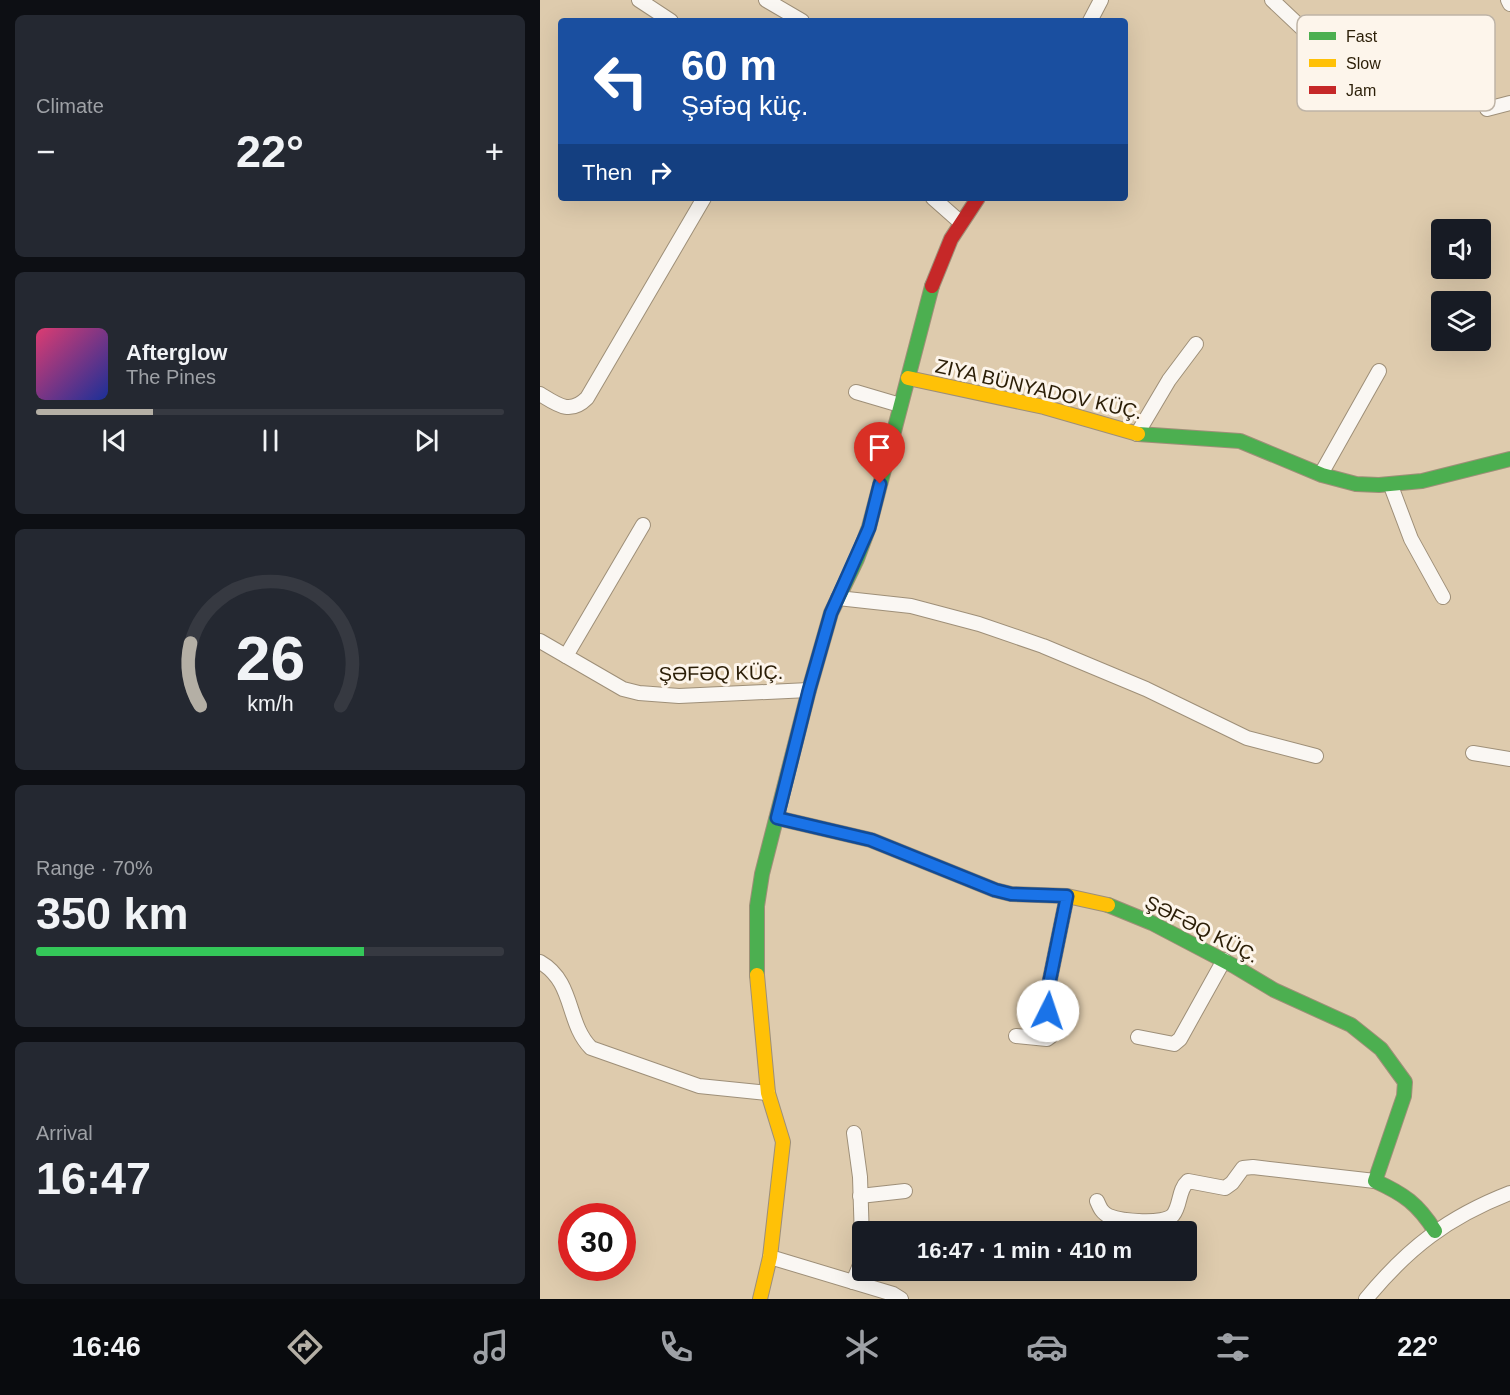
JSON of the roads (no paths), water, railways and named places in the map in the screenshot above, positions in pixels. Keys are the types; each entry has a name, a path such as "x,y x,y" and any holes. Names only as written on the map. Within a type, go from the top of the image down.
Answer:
{"street":[{"path":"766,0 797,18"},
{"path":"1092,18 1101,0"},
{"path":"1272,0 1297,23"},
{"path":"1508,0 1510,4"},
{"path":"643,1 667,18"},
{"path":"1495,107 1510,103"},
{"path":"540,394 569,408 579,406 587,398 702,201"},
{"path":"936,201 959,221"},
{"path":"760,1299 770,1257 783,1142 768,1093 757,978 757,906 762,874 831,613 869,528 932,285 940,261 959,221 976,201"},
{"path":"1137,434 1169,380 1196,344"},
{"path":"1321,474 1379,371"},
{"name":"ZIYA BÜNYADOV KÜÇ.","path":"908,378 1044,407 1137,434 1240,441 1346,482 1391,486 1424,482 1510,459"},
{"path":"856,392 900,405"},
{"path":"1391,486 1411,539 1443,597"},
{"path":"566,656 643,525"},
{"path":"838,598 911,606 979,624 1042,646 1146,689 1247,738 1316,756"},
{"name":"ŞƏFƏQ KÜÇ.","path":"540,641 623,689 639,693 679,696 809,690"},
{"path":"1473,753 1510,759"},
{"name":"ŞƏFƏQ KÜÇ.","path":"777,818 871,840 995,890 1011,894 1067,896 1118,908 1224,960 1274,990 1351,1025 1381,1049 1405,1082 1404,1096 1375,1181"},
{"path":"1016,1036 1047,1039 1053,1031 1047,994 1067,896"},
{"path":"1138,1037 1174,1044 1180,1039 1224,960"},
{"path":"540,962 552,970 561,981 582,1039 591,1048 699,1086 768,1093"},
{"path":"853,1282 860,1265 862,1240 860,1177 854,1133"},
{"path":"1097,1202 1102,1211 1110,1216 1142,1221 1169,1219 1175,1213 1183,1185 1188,1181 1225,1188 1232,1183 1243,1168 1253,1167 1375,1181 1411,1200 1422,1210 1435,1231"},
{"path":"860,1196 905,1191"},
{"path":"1366,1299 1408,1253 1435,1231 1510,1193"},
{"path":"770,1257 893,1294 901,1299"}]}
